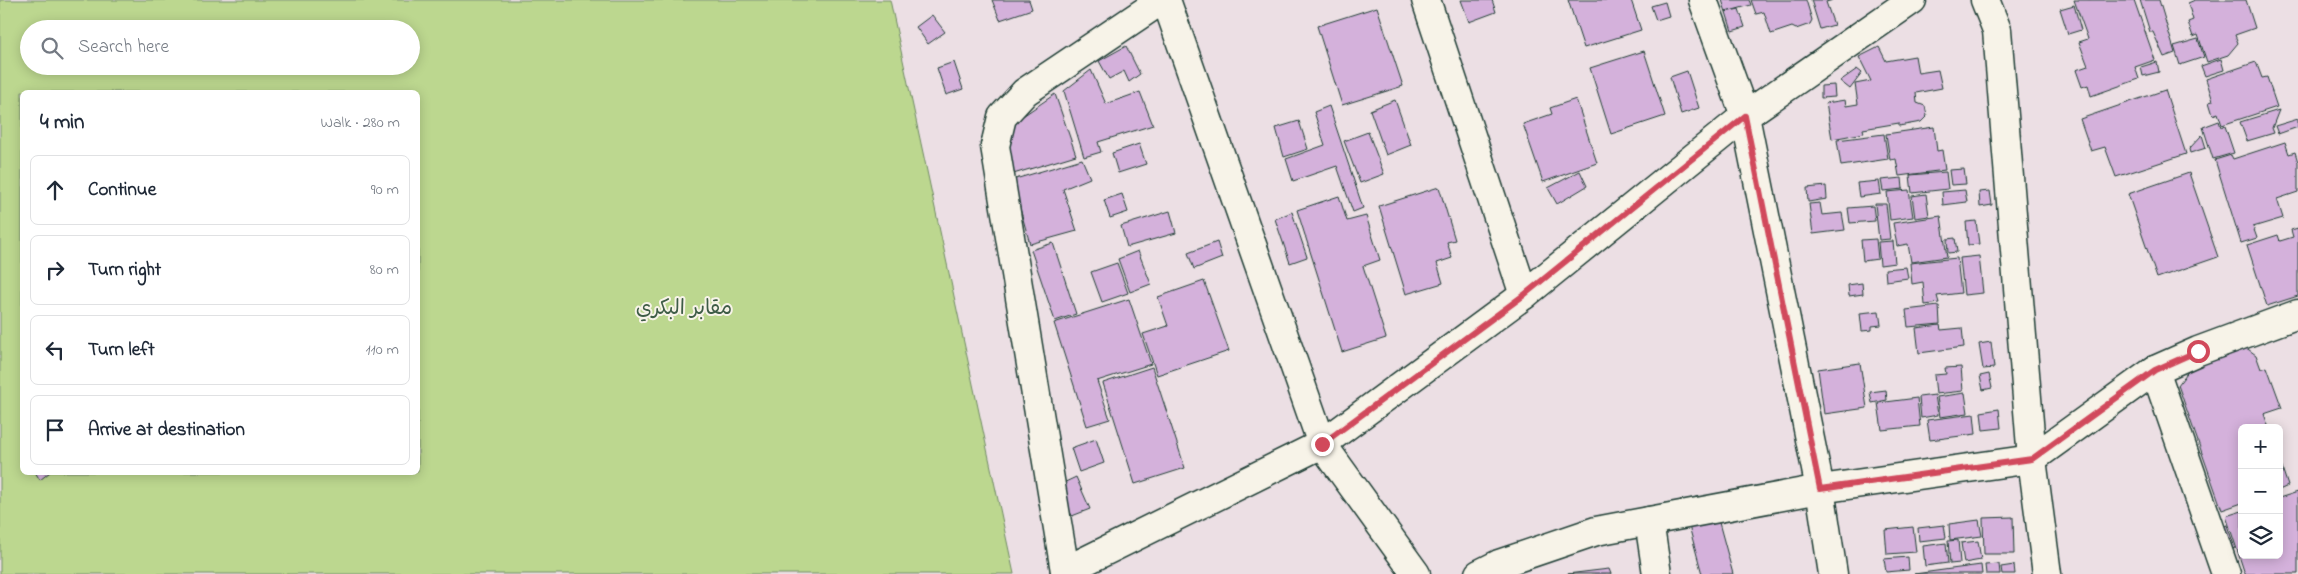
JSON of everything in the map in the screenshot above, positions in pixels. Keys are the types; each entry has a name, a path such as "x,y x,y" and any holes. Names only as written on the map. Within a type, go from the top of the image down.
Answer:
{"street":[{"path":"1162,0 1025,92 1002,117 995,146 1065,572 1322,444 1524,295 1745,116 1912,0"},
{"path":"1166,0 1322,444 1416,574"},
{"path":"1426,0 1524,295"},
{"path":"1703,0 1745,116 1820,489 1833,574"},
{"path":"1985,0 1997,30 2032,459 2047,574"},
{"path":"1479,574 1499,564 1596,531 1820,489 2032,459 2155,370 2198,351 2298,314"},
{"path":"2155,370 2226,574"},
{"path":"1649,521 1657,574"}],"green space":[{"name":"مقابر البكري","path":"0,0 890,0 1014,574 0,574"}],"building":[{"path":"992,0 1029,0 1032,9 1000,20"},
{"path":"1461,0 1492,0 1496,12 1469,22"},
{"path":"1568,0 1631,0 1641,30 1584,48"},
{"path":"1722,0 1749,0 1751,5 1726,12"},
{"path":"1751,0 1806,0 1812,20 1810,24 1796,29 1792,27 1771,34 1764,12 1756,14"},
{"path":"1811,0 1833,0 1826,2 1834,25 1820,29"},
{"path":"2074,0 2134,0 2155,60 2135,67 2139,79 2091,96 2088,85 2082,87 2076,70 2088,66 2079,42 2088,39"},
{"path":"2140,0 2159,0 2175,53 2164,57 2153,32 2150,32"},
{"path":"2195,0 2246,0 2255,28 2235,35 2238,43 2228,55 2207,62 2198,35 2193,37 2188,22 2193,20 2188,3"},
{"path":"1665,2 1669,16 1656,20 1651,6"},
{"path":"2074,5 2081,30 2068,34 2060,9"},
{"path":"1377,7 1403,86 1342,105 1317,26"},
{"path":"1739,9 1745,27 1732,31 1726,12"},
{"path":"932,15 945,32 928,44 916,27"},
{"path":"2198,39 2204,57 2180,65 2174,46"},
{"path":"1126,46 1140,74 1129,82 1124,71 1109,79 1099,61"},
{"path":"1879,47 1886,61 1915,56 1918,73 1938,70 1942,88 1916,93 1917,103 1925,106 1927,116 1921,122 1899,126 1899,123 1863,129 1864,133 1832,139 1826,103 1845,100 1846,106 1858,104 1855,84 1871,81 1859,57"},
{"path":"1644,51 1665,116 1611,134 1590,68"},
{"path":"2221,59 2224,70 2205,76 2201,66"},
{"path":"954,62 963,89 946,95 937,68"},
{"path":"2157,62 2159,72 2143,76 2141,67"},
{"path":"2256,62 2262,78 2267,77 2277,107 2222,125 2218,113 2213,115 2209,102 2213,101 2206,79"},
{"path":"1857,69 1862,73 1850,89 1840,81"},
{"path":"1091,70 1106,104 1140,92 1153,125 1098,142 1101,152 1084,157 1064,91"},
{"path":"1687,71 1699,108 1681,114 1670,77"},
{"path":"1834,85 1835,97 1821,98 1821,86"},
{"path":"2165,90 2186,154 2116,177 2105,147 2091,151 2080,119"},
{"path":"1055,94 1076,155 1010,175 1001,131"},
{"path":"1576,99 1597,163 1543,182 1523,124 1552,114 1550,108"},
{"path":"1395,100 1411,145 1386,155 1370,110"},
{"path":"1329,106 1363,208 1353,212 1337,166 1293,181 1286,159 1325,145 1314,112"},
{"path":"2279,110 2272,128 2274,133 2247,141 2240,122"},
{"path":"2298,119 2298,127 2278,134 2275,126"},
{"path":"1299,121 1308,149 1284,157 1276,128"},
{"path":"2219,121 2221,127 2225,126 2234,153 2213,159 2203,127"},
{"path":"1934,127 1937,151 1942,150 1945,170 1899,176 1896,159 1890,160 1886,134"},
{"path":"1368,132 1384,174 1360,183 1344,141"},
{"path":"1884,134 1888,159 1841,166 1837,140"},
{"path":"2202,135 2206,148 2190,153 2189,149"},
{"path":"2285,142 2289,154 2295,152 2298,162 2298,192 2277,199 2283,218 2253,227 2257,238 2241,243 2215,160 2231,155 2233,159"},
{"path":"1139,144 1146,164 1118,173 1112,153"},
{"path":"1082,159 1090,178 1063,189 1077,231 1030,244 1012,180"},
{"path":"1964,169 1966,184 1951,185 1949,170"},
{"path":"1580,171 1587,186 1557,204 1548,188"},
{"path":"1946,172 1948,189 1912,193 1910,175"},
{"path":"2189,173 2218,257 2157,278 2128,194"},
{"path":"1902,178 1903,189 1883,191 1881,180"},
{"path":"1879,181 1881,194 1859,197 1857,183"},
{"path":"1826,186 1827,199 1808,202 1807,188"},
{"path":"1439,187 1455,240 1447,242 1452,258 1437,263 1443,283 1406,294 1379,206"},
{"path":"1909,190 1913,217 1890,220 1887,192"},
{"path":"1965,190 1967,202 1943,205 1942,192"},
{"path":"1990,191 1992,205 1980,207 1979,192"},
{"path":"1122,194 1128,212 1110,218 1104,200"},
{"path":"1926,194 1929,216 1915,218 1912,196"},
{"path":"1339,196 1347,221 1366,216 1380,260 1363,266 1386,338 1342,352 1297,210"},
{"path":"1820,203 1822,215 1842,213 1845,230 1813,234 1809,204"},
{"path":"1875,204 1886,204 1890,239 1879,240"},
{"path":"1873,206 1875,221 1850,223 1848,208"},
{"path":"1170,211 1176,233 1127,247 1121,226"},
{"path":"1292,212 1307,257 1290,263 1275,219"},
{"path":"1941,216 1947,257 1911,262 1908,244 1897,246 1893,223"},
{"path":"1976,221 1979,244 1968,245 1966,222"},
{"path":"2298,228 2298,296 2267,306 2247,245 2278,235 2280,241 2293,237 2291,230"},
{"path":"1955,238 1957,252 1948,253 1947,239"},
{"path":"1876,239 1878,259 1863,261 1861,240"},
{"path":"1893,241 1895,263 1880,265 1878,242"},
{"path":"1217,242 1222,258 1194,269 1188,253"},
{"path":"1053,243 1076,314 1055,321 1031,250"},
{"path":"1138,251 1151,284 1130,292 1118,259"},
{"path":"1979,256 1983,293 1964,295 1960,258"},
{"path":"1957,258 1961,293 1937,296 1939,303 1925,305 1923,282 1912,284 1910,263"},
{"path":"1117,263 1128,293 1102,302 1091,272"},
{"path":"1906,267 1908,278 1886,281 1885,269"},
{"path":"1204,281 1229,351 1157,375 1143,334 1168,326 1158,297"},
{"path":"1862,283 1863,294 1849,296 1848,285"},
{"path":"1129,299 1151,364 1097,381 1110,419 1087,426 1054,323"},
{"path":"1939,306 1940,324 1908,327 1906,310"},
{"path":"1879,311 1881,325 1872,326 1872,330 1862,331 1860,313"},
{"path":"1940,325 1941,330 1962,328 1964,347 1919,353 1916,328"},
{"path":"1991,342 1994,368 1983,369 1979,344"},
{"path":"2245,347 2256,355 2261,369 2267,367 2282,408 2264,414 2268,424 2238,424 2238,504 2222,510 2178,385 2192,366"},
{"path":"1860,363 1867,408 1824,414 1818,369"},
{"path":"1152,367 1185,468 1135,484 1103,383"},
{"path":"1961,367 1963,391 1936,394 1934,375 1946,374 1945,368"},
{"path":"1989,374 1992,388 1983,390 1980,376"},
{"path":"1886,390 1887,400 1872,403 1870,392"},
{"path":"1965,393 1968,413 1940,417 1937,397"},
{"path":"1935,395 1938,415 1921,418 1919,397"},
{"path":"1917,398 1920,426 1882,430 1878,403"},
{"path":"1999,409 2001,428 1983,430 1981,412"},
{"path":"1974,414 1976,434 1930,440 1927,420"},
{"path":"1096,439 1104,463 1079,472 1071,448"},
{"path":"2283,471 2288,486 2283,488"},
{"path":"37,475 46,475 40,480"},
{"path":"1076,477 1090,509 1072,516 1059,485"},
{"path":"2298,492 2298,574 2245,574 2240,559 2283,559 2283,497"},
{"path":"2238,512 2238,553 2226,516"},
{"path":"2013,517 2014,554 1984,554 1983,518"},
{"path":"1718,519 1733,574 1702,574 1689,526"},
{"path":"1979,520 1982,536 1950,540 1949,524"},
{"path":"1944,525 1946,538 1919,541 1918,528"},
{"path":"2227,525 2235,548 2223,553 2215,530"},
{"path":"1913,527 1916,552 1887,554 1885,530"},
{"path":"1958,540 1960,563 1950,564 1948,541"},
{"path":"1978,541 1981,560 1964,563 1961,543"},
{"path":"1946,543 1948,563 1925,566 1923,546"},
{"path":"1908,557 1909,570 1886,572 1884,559"},
{"path":"1999,564 2000,574 1986,574 1985,565"},
{"path":"1981,565 1982,574 1914,574"},
{"path":"2014,565 2015,574 2002,574 2001,567"},
{"path":"1609,569 1611,574 1567,574"}],"route":[{"path":"1322,444 1524,295 1745,116 1820,489 2032,459 2155,370 2198,351"}]}
